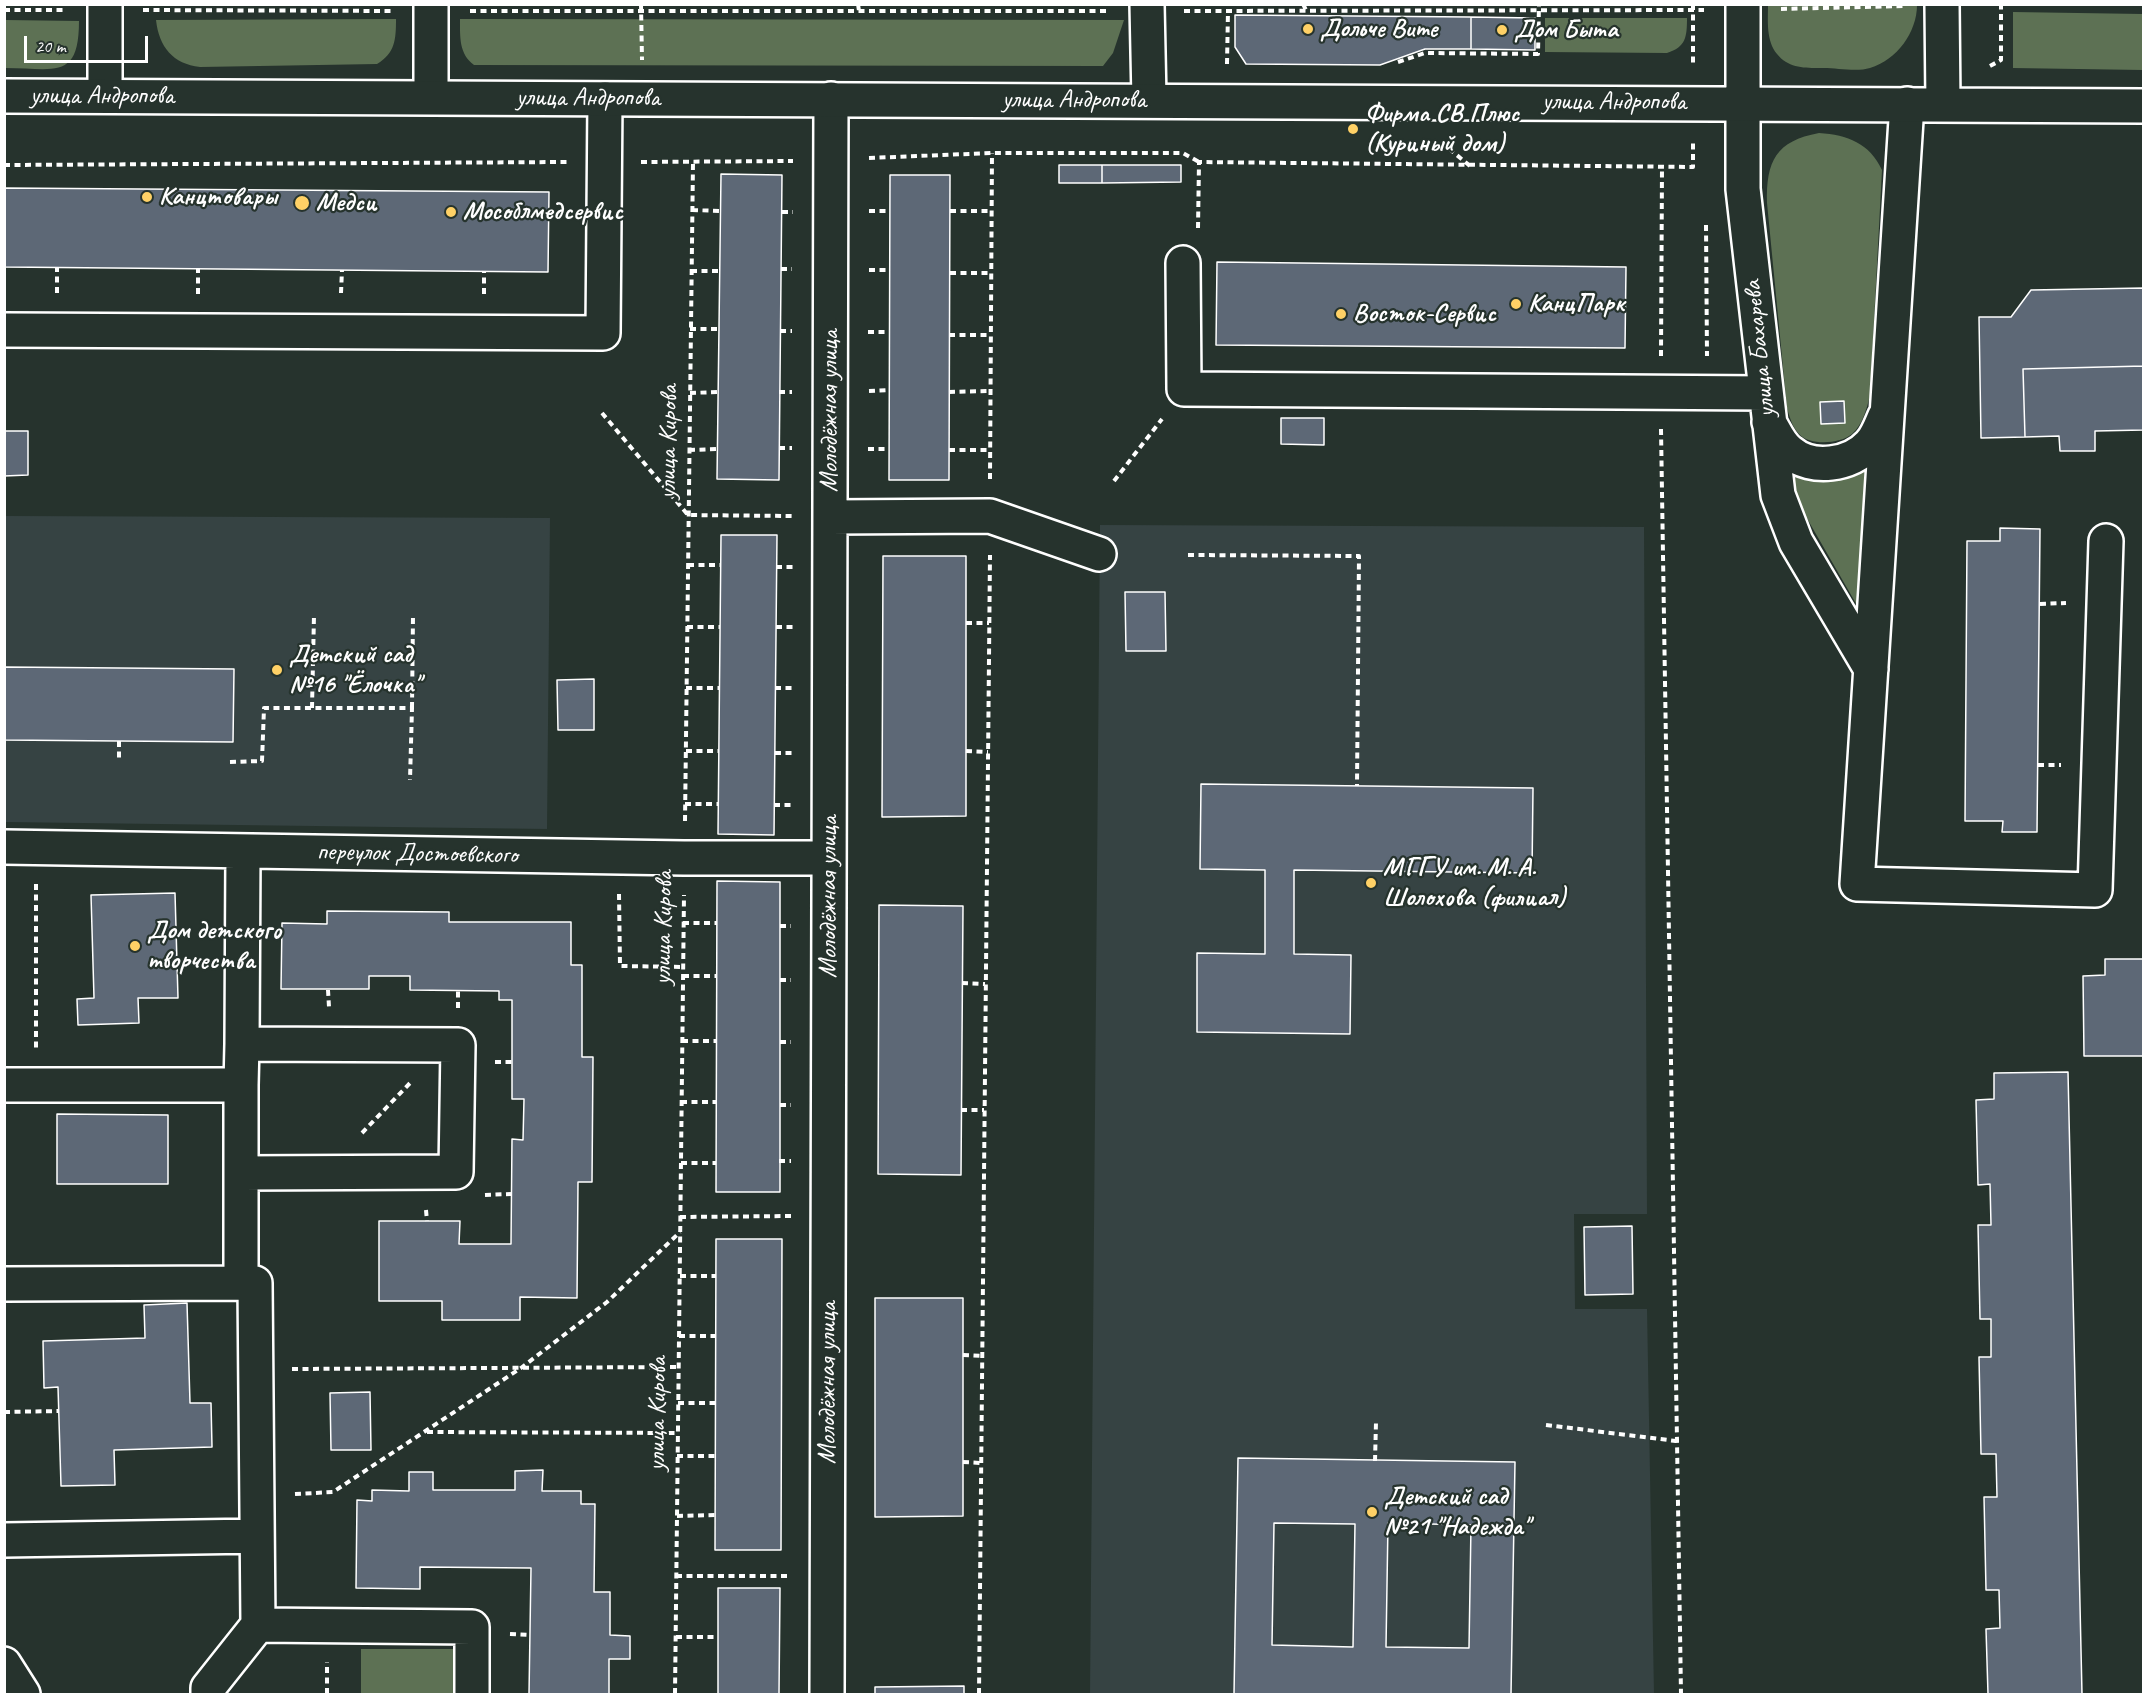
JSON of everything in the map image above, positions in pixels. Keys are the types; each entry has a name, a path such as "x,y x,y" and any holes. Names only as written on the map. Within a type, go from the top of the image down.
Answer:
{"street":[{"path":"1942,5 1943,104"},
{"path":"105,7 105,96"},
{"name":"улица Бахарева","path":"1743,7 1743,189 1776,484 1796,542 1871,669"},
{"path":"431,8 431,97"},
{"path":"1148,8 1149,100"},
{"name":"улица Андропова","path":"4,96 1743,102 2144,106"},
{"path":"4,330 603,333 605,99"},
{"name":"Молодёжная улица","path":"827,1695 831,99"},
{"path":"1907,104 1857,884 2094,890 2106,541"},
{"path":"1183,263 1184,389 1707,393 1767,407 1778,439 1790,452 1805,461 1824,464 1844,461 1862,453 1872,443 1887,409"},
{"path":"830,517 990,516 1100,554"},
{"name":"переулок Достоевского","path":"20,847 684,858 829,858"},
{"path":"241,1283 243,851"},
{"path":"241,1173 456,1172 458,1045 242,1044"},
{"path":"4,1085 241,1085"},
{"path":"4,1284 255,1283 258,1625 208,1688 208,1695"},
{"path":"4,1540 256,1536"},
{"path":"258,1625 472,1627 472,1695"},
{"path":"4,1664 23,1695"}],"path":[{"path":"641,4 642,67"},
{"path":"858,4 858,11"},
{"path":"1303,4 1306,10"},
{"path":"1388,7 1394,4"},
{"path":"1975,104 1977,72 2001,60 2001,4"},
{"path":"4,10 105,7 431,8 641,12 1148,8 1228,11 1388,7 1942,5"},
{"path":"1392,64 1425,53 1538,54 1539,7"},
{"path":"1227,68 1228,11"},
{"path":"1438,139 1471,166"},
{"path":"4,165 693,162 831,160 992,153 1183,153 1199,162 1693,167"},
{"path":"979,1695 992,153"},
{"name":"улица Кирова","path":"675,1695 693,162"},
{"path":"1183,263 1197,255 1199,162"},
{"path":"1662,167 1660,393 1681,1695"},
{"path":"692,210 720,210"},
{"path":"950,211 992,211"},
{"path":"1706,215 1707,393"},
{"path":"691,271 720,271"},
{"path":"950,273 992,273"},
{"path":"690,329 719,329"},
{"path":"949,335 991,335"},
{"path":"1114,481 1184,389"},
{"path":"690,393 718,392"},
{"path":"949,392 991,392"},
{"path":"602,413 688,515 830,517"},
{"path":"689,450 718,449"},
{"path":"949,450 990,450"},
{"path":"1188,555 1359,556 1357,786"},
{"path":"688,566 721,566"},
{"path":"2040,604 2072,603"},
{"path":"312,708 314,615"},
{"path":"410,780 413,615"},
{"path":"966,623 989,622"},
{"path":"687,627 720,627"},
{"path":"686,688 719,688"},
{"path":"230,762 262,761 264,708 412,708"},
{"path":"119,741 119,761"},
{"path":"686,751 719,751"},
{"path":"966,751 988,752"},
{"path":"2038,765 2067,765"},
{"path":"685,804 718,804"},
{"path":"20,847 36,1085"},
{"path":"619,891 620,966 683,967"},
{"path":"683,923 717,923"},
{"path":"683,976 717,976"},
{"path":"962,983 986,984"},
{"path":"682,1041 717,1041"},
{"path":"324,1172 447,1045"},
{"path":"681,1102 716,1102"},
{"path":"961,1110 984,1110"},
{"path":"681,1163 716,1163"},
{"path":"680,1217 828,1216"},
{"path":"256,1497 333,1492 521,1368 607,1302 680,1232"},
{"path":"680,1276 716,1276"},
{"path":"679,1336 716,1336"},
{"path":"963,1356 982,1356"},
{"path":"255,1370 678,1367"},
{"path":"678,1403 715,1403"},
{"path":"4,1412 59,1411"},
{"path":"1375,1461 1376,1422"},
{"path":"1546,1425 1676,1441"},
{"path":"426,1432 678,1433"},
{"path":"677,1456 715,1456"},
{"path":"963,1462 981,1463"},
{"path":"677,1516 715,1515"},
{"path":"676,1576 827,1576"},
{"path":"676,1637 718,1637"}],"shaded area":[{"name":"Детский сад №16 \"Ёлочка\"","path":"5,516 550,518 547,829 5,822"},
{"path":"1100,525 1644,527 1647,1214 1574,1214 1575,1309 1647,1309 1654,1694 1090,1694"}],"green space":[{"path":"1768,5 1917,5 1909,35 1897,52 1880,64 1853,70 1798,67 1787,63 1773,49 1769,37"},
{"path":"2013,12 2143,14 2143,70 2013,68"},
{"path":"1545,18 1687,18 1687,31 1682,44 1667,53 1545,52"},
{"path":"396,19 396,33 391,50 377,64 200,67 182,62 169,52 160,38 156,20"},
{"path":"460,19 1124,20 1113,53 1103,66 474,65 465,56 463,50 460,39"},
{"path":"5,20 79,21 78,40 74,54 69,62 60,67 50,69 5,68"},
{"path":"1819,133 1848,138 1856,142 1871,153 1882,170 1870,396 1856,430 1847,437 1833,442 1817,442 1804,438 1793,425 1787,408 1767,203 1769,175 1776,155 1793,141"},
{"path":"1865,469 1858,607 1801,508 1795,492 1794,475 1830,480 1847,477"},
{"path":"361,1649 456,1649 456,1694 361,1694"}],"building":[{"path":"1235,15 1471,17 1471,49 1425,49 1380,65 1246,64 1235,47"},
{"path":"1471,17 1535,18 1535,50 1471,49"},
{"path":"1059,165 1102,165 1102,183 1059,183"},
{"path":"1102,165 1181,165 1181,182 1102,183"},
{"path":"721,174 782,175 779,480 717,479"},
{"path":"890,175 950,175 949,480 889,480"},
{"path":"4,188 549,192 548,272 4,267"},
{"path":"1217,262 1626,267 1625,348 1216,345"},
{"path":"2144,288 2144,366 2023,369 2025,437 1981,438 1979,317 2011,317 2031,290"},
{"path":"2144,366 2144,430 2095,431 2095,451 2060,451 2059,436 2025,437 2023,369"},
{"path":"1844,401 1845,423 1821,424 1820,402"},
{"path":"1281,418 1324,418 1324,445 1281,444"},
{"path":"4,431 28,431 28,475 4,476"},
{"path":"2000,528 2040,529 2037,832 2002,832 2003,821 1965,821 1967,541 2000,541"},
{"path":"721,535 777,535 774,835 718,834"},
{"path":"883,556 966,556 966,816 882,817"},
{"path":"1125,592 1165,592 1166,651 1126,651"},
{"path":"4,667 234,669 233,742 4,740"},
{"path":"594,679 594,730 558,730 557,680"},
{"path":"1201,784 1533,788 1532,873 1294,870 1294,954 1351,955 1350,1034 1197,1032 1197,953 1265,954 1265,870 1200,869"},
{"path":"717,881 780,882 780,1192 716,1192"},
{"name":"Дом детского творчества","path":"175,893 178,998 138,998 139,1023 78,1025 77,999 94,998 91,895"},
{"path":"879,905 963,906 961,1175 878,1174"},
{"path":"327,911 449,912 449,922 571,922 571,965 582,965 582,1057 593,1057 592,1182 578,1182 577,1298 520,1297 520,1320 442,1320 442,1301 379,1301 379,1221 460,1221 459,1244 511,1244 512,1139 523,1140 524,1099 512,1099 512,1000 499,1000 499,991 410,990 410,976 369,976 369,989 281,989 282,923 327,924"},
{"path":"2105,959 2144,959 2144,1056 2084,1056 2083,976 2105,975"},
{"path":"2068,1072 2082,1694 1988,1694 1986,1629 2000,1628 1999,1590 1986,1590 1984,1497 1997,1497 1996,1454 1981,1454 1979,1357 1991,1357 1991,1319 1980,1319 1978,1225 1991,1225 1990,1184 1978,1185 1976,1100 1994,1099 1994,1073"},
{"path":"57,1114 168,1115 168,1184 57,1184"},
{"path":"1632,1226 1633,1294 1585,1295 1584,1227"},
{"path":"716,1239 782,1239 781,1550 715,1550"},
{"path":"875,1298 963,1298 963,1516 875,1517"},
{"path":"187,1303 190,1403 211,1403 212,1447 114,1450 115,1485 61,1486 58,1387 44,1388 43,1341 145,1338 144,1305"},
{"path":"370,1392 371,1450 331,1450 330,1393"},
{"path":"1238,1458 1515,1462 1511,1694 1234,1694","holes":["1274,1523 1355,1524 1353,1647 1272,1645","1388,1523 1471,1525 1469,1648 1386,1647"]},
{"path":"543,1470 542,1491 581,1491 581,1504 595,1504 594,1592 610,1592 610,1635 630,1636 630,1659 609,1659 609,1694 529,1694 531,1568 420,1567 420,1589 356,1588 357,1500 372,1501 372,1490 409,1491 409,1472 433,1472 433,1490 515,1490 515,1471"},
{"path":"718,1588 780,1588 779,1694 718,1694"},
{"path":"964,1686 964,1694 875,1694 875,1687"}],"place":[{"name":"Дольче Вите","path":"1308,29"},
{"name":"Дом Быта","path":"1502,30"},
{"name":"Фирма СВ Плюс (Куриный дом)","path":"1353,129"},
{"name":"Канцтовары","path":"147,197"},
{"name":"Медси","path":"302,203"},
{"name":"Мособлмедсервис","path":"451,212"},
{"name":"КанцПарк","path":"1516,304"},
{"name":"Восток-Сервис","path":"1341,314"},
{"name":"Детский сад №16 \"Ёлочка\"","path":"277,670"},
{"name":"МГГУ им. М. А. Шолохова (филиал)","path":"1371,883"},
{"name":"Дом детского творчества","path":"135,946"},
{"name":"Детский сад №21 \"Надежда\"","path":"1372,1512"}]}
